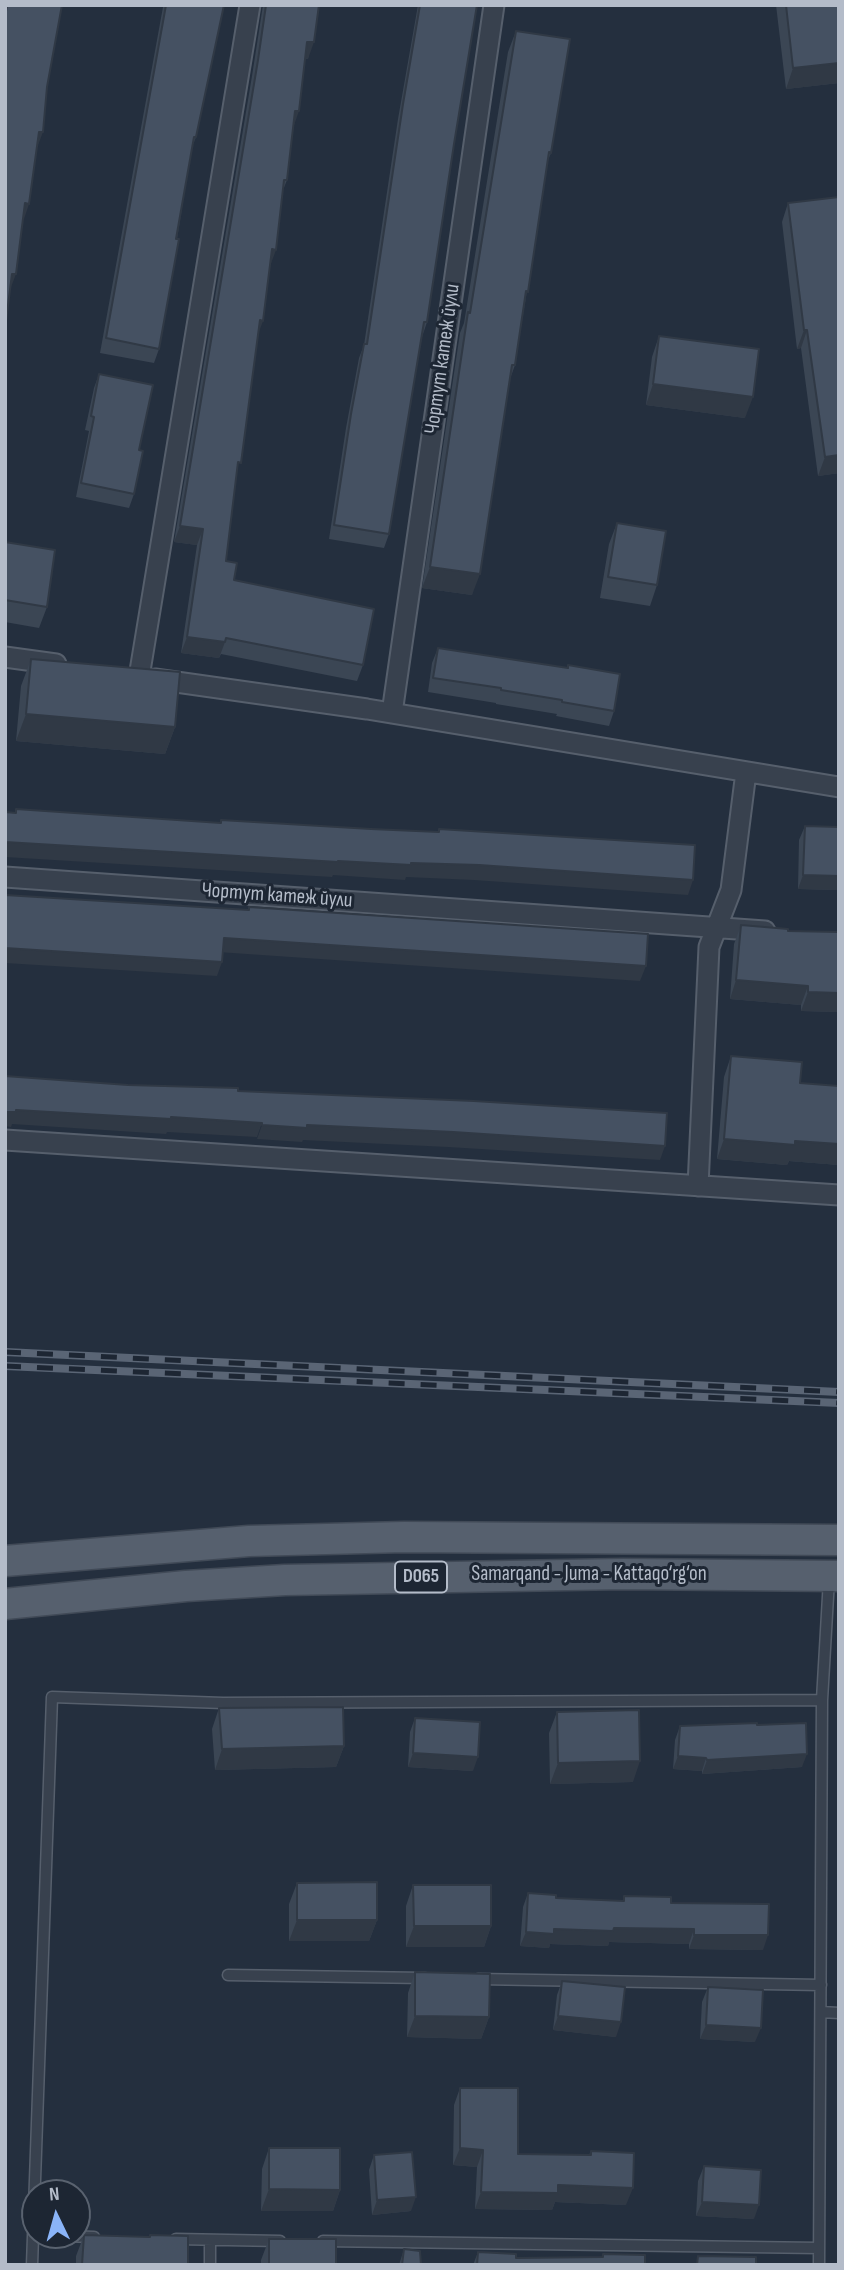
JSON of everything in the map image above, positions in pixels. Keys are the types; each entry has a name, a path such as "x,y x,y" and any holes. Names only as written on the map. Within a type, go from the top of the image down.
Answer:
{"main road":[{"name":"Samarqand - Juma - Kattaqo‘rg‘on","path":"5,1561 249,1541 365,1538 839,1540"},
{"name":"Samarqand - Juma - Kattaqo‘rg‘on","path":"5,1604 186,1586 285,1580 622,1574 834,1576"}],"street":[{"path":"139,677 250,5"},
{"name":"Чортут катеж йули","path":"392,713 494,5"},
{"path":"5,657 69,666"},
{"path":"119,674 392,713 839,787"},
{"path":"698,1186 709,947 731,890 747,772"},
{"name":"Чортут катеж йули","path":"5,877 785,933"},
{"path":"5,1140 839,1195"}],"lane":[{"path":"819,2265 822,1700 834,1576"},
{"path":"35,2179 52,1697 223,1703 822,1700"},
{"path":"228,1975 435,1978"},
{"path":"463,1979 821,1985"},
{"path":"821,2012 839,2013"},
{"path":"91,2237 101,2237"},
{"path":"170,2239 293,2241"},
{"path":"210,2265 211,2240"},
{"path":"307,2241 819,2248"}],"building":[{"path":"7,5 62,5 47,87 43,132 39,132 29,204 25,203 16,274 12,274 5,329 5,17"},
{"path":"166,5 224,5 194,137 159,349 106,338"},
{"path":"266,5 319,5 314,42 307,42 299,111 295,111 287,180 284,180 276,250 272,249 263,321 260,320 226,561 237,563 234,580 374,609 363,665 226,638 225,642 187,637 203,529 180,526"},
{"path":"420,5 477,5 427,322 424,322 389,534 334,525 351,414 364,344 367,344"},
{"path":"786,5 839,5 839,63 793,68"},
{"path":"516,31 570,39 551,153 549,152 528,292 526,291 515,365 512,365 480,574 430,567 468,312 470,313"},
{"path":"839,197 839,455 825,457 807,330 804,330 788,203"},
{"path":"659,336 759,349 753,397 653,384"},
{"path":"99,374 153,385 139,450 143,451 134,494 81,483"},
{"path":"617,523 666,531 657,585 608,577"},
{"path":"5,542 55,550 47,607 5,600"},
{"path":"438,648 620,674 614,711 501,688 433,678"},
{"path":"31,659 180,672 175,727 26,714"},
{"path":"16,809 221,823 221,820 439,832 439,829 695,845 693,880 479,865 338,862 5,842 5,812 16,813"},
{"path":"805,826 839,827 839,876 803,875"},
{"path":"5,895 249,910 249,907 648,934 646,966 224,938 222,962 5,948"},
{"path":"741,925 788,931 839,932 839,993 808,992 808,986 736,980"},
{"path":"731,1056 802,1062 800,1083 839,1086 839,1144 795,1141 795,1145 724,1139"},
{"path":"5,1076 128,1085 238,1088 238,1091 667,1113 665,1146 453,1132 307,1125 307,1128 171,1117 16,1110 5,1112"},
{"path":"343,1707 344,1746 222,1749 219,1708"},
{"path":"639,1710 640,1761 558,1763 557,1712"},
{"path":"415,1718 480,1722 478,1757 413,1753"},
{"path":"806,1723 807,1754 707,1760 678,1756 680,1726"},
{"path":"377,1882 377,1920 297,1920 297,1883"},
{"path":"413,1885 491,1885 491,1926 414,1926"},
{"path":"528,1893 556,1895 556,1898 624,1901 624,1896 671,1897 671,1903 769,1904 768,1935 694,1935 694,1929 614,1928 613,1931 554,1929 554,1934 526,1932"},
{"path":"415,1972 490,1974 489,2017 415,2016"},
{"path":"562,1981 625,1987 621,2022 558,2016"},
{"path":"708,1987 763,1990 761,2028 706,2025"},
{"path":"460,2088 518,2088 518,2154 591,2155 591,2151 634,2153 633,2188 558,2185 558,2193 481,2192 483,2150 460,2148"},
{"path":"269,2148 340,2148 340,2190 269,2189"},
{"path":"412,2152 416,2197 377,2200 374,2155"},
{"path":"704,2166 761,2170 759,2205 702,2202"},
{"path":"91,2235 188,2236 188,2265 82,2265 83,2249 91,2249"},
{"path":"269,2239 336,2239 336,2265 269,2265"},
{"path":"404,2249 420,2251 421,2265 402,2265"},
{"path":"478,2252 516,2254 516,2258 645,2255 645,2265 477,2265"},
{"path":"698,2256 756,2257 756,2265 697,2265"}],"railway":[{"path":"5,1352 839,1392"},
{"path":"5,1366 839,1403"}]}
